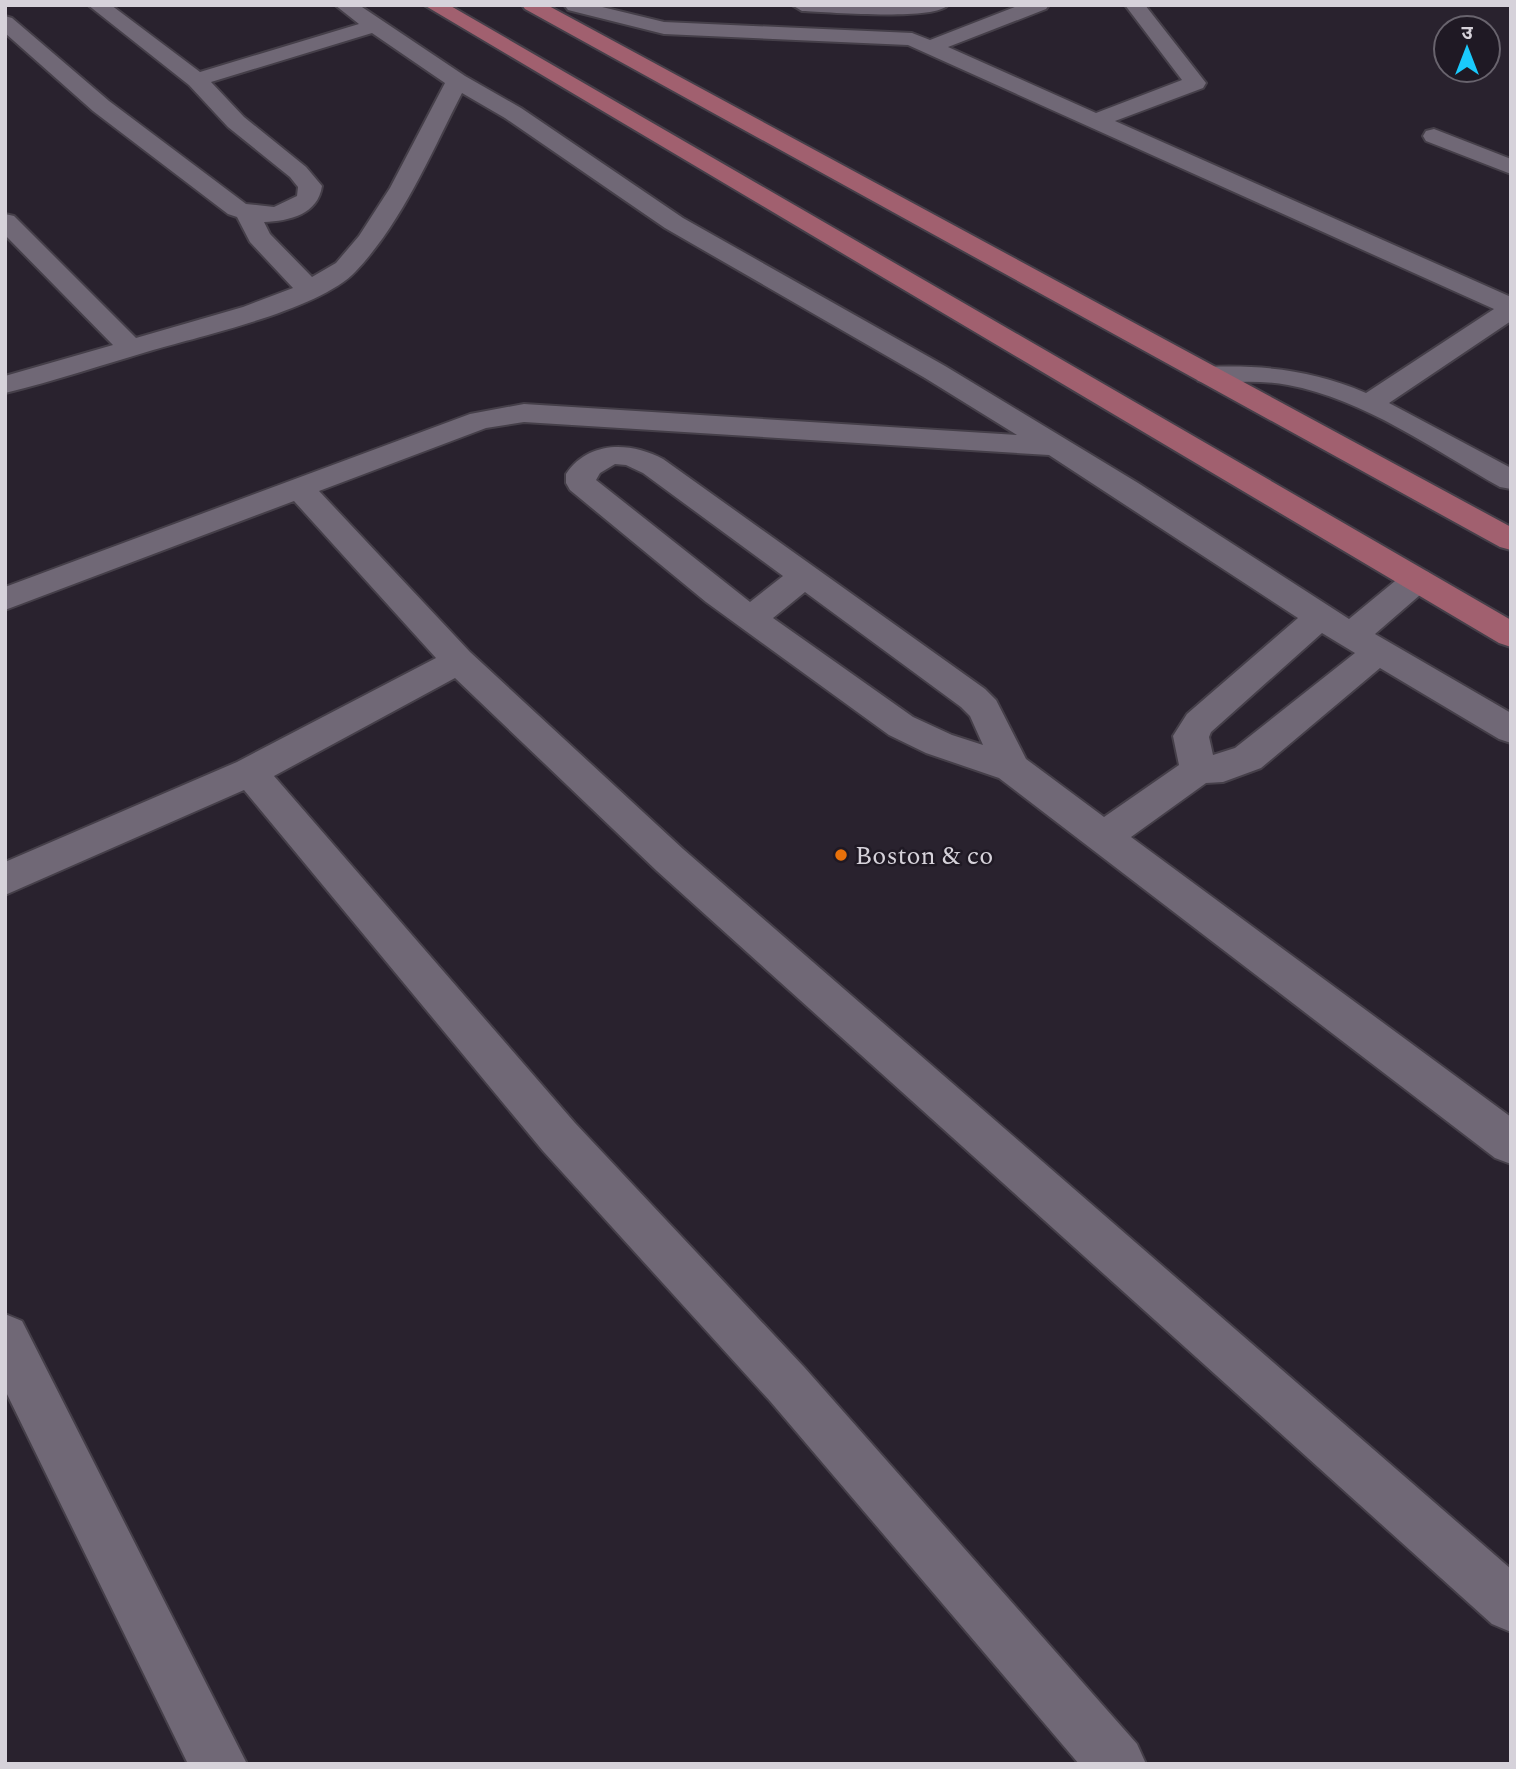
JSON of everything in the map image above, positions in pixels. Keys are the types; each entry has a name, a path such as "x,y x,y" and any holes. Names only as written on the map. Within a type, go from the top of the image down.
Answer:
{"main road":[{"path":"434,5 789,179 1208,375 1511,540"},
{"path":"532,5 572,12 789,179 1417,580 1511,635"}],"street":[{"path":"5,22 101,106 237,209 262,216 292,210 309,199 310,186 298,172 236,122 197,80 98,5"},
{"path":"802,5 891,9 938,5"},
{"path":"930,47 1039,5"},
{"path":"1096,121 1195,83 1135,5"},
{"path":"572,12 664,28 912,38 1511,308"},
{"path":"179,66 359,14"},
{"path":"197,80 359,14"},
{"path":"359,14 457,81 513,113 674,223 935,372 1320,617 1511,730"},
{"path":"5,386 252,313 310,290 345,268 368,240 402,188 457,81"},
{"path":"1434,136 1511,167"},
{"path":"248,214 259,237 310,290"},
{"path":"5,221 132,349"},
{"path":"1368,404 1511,308"},
{"path":"1208,375 1275,375 1298,379 1368,404 1511,480"},
{"path":"5,599 480,420 502,415 555,414 1055,446"},
{"path":"646,462 674,421"},
{"path":"1012,768 984,709 973,698 646,462 632,454 613,454 581,474 580,483 717,594 901,726 939,744 1012,768 1511,1143"},
{"path":"299,488 458,661 670,860 1511,1605"},
{"path":"751,618 804,577"},
{"path":"1104,836 1198,770 1223,768 1248,758 1365,644 1417,580"},
{"path":"1198,770 1191,736 1199,723 1320,617"},
{"path":"5,879 250,772 458,661"},
{"path":"250,772 559,1137 796,1394 1117,1764"},
{"path":"5,1338 218,1764"}],"place":[{"name":"Boston & co","path":"841,855"}]}
